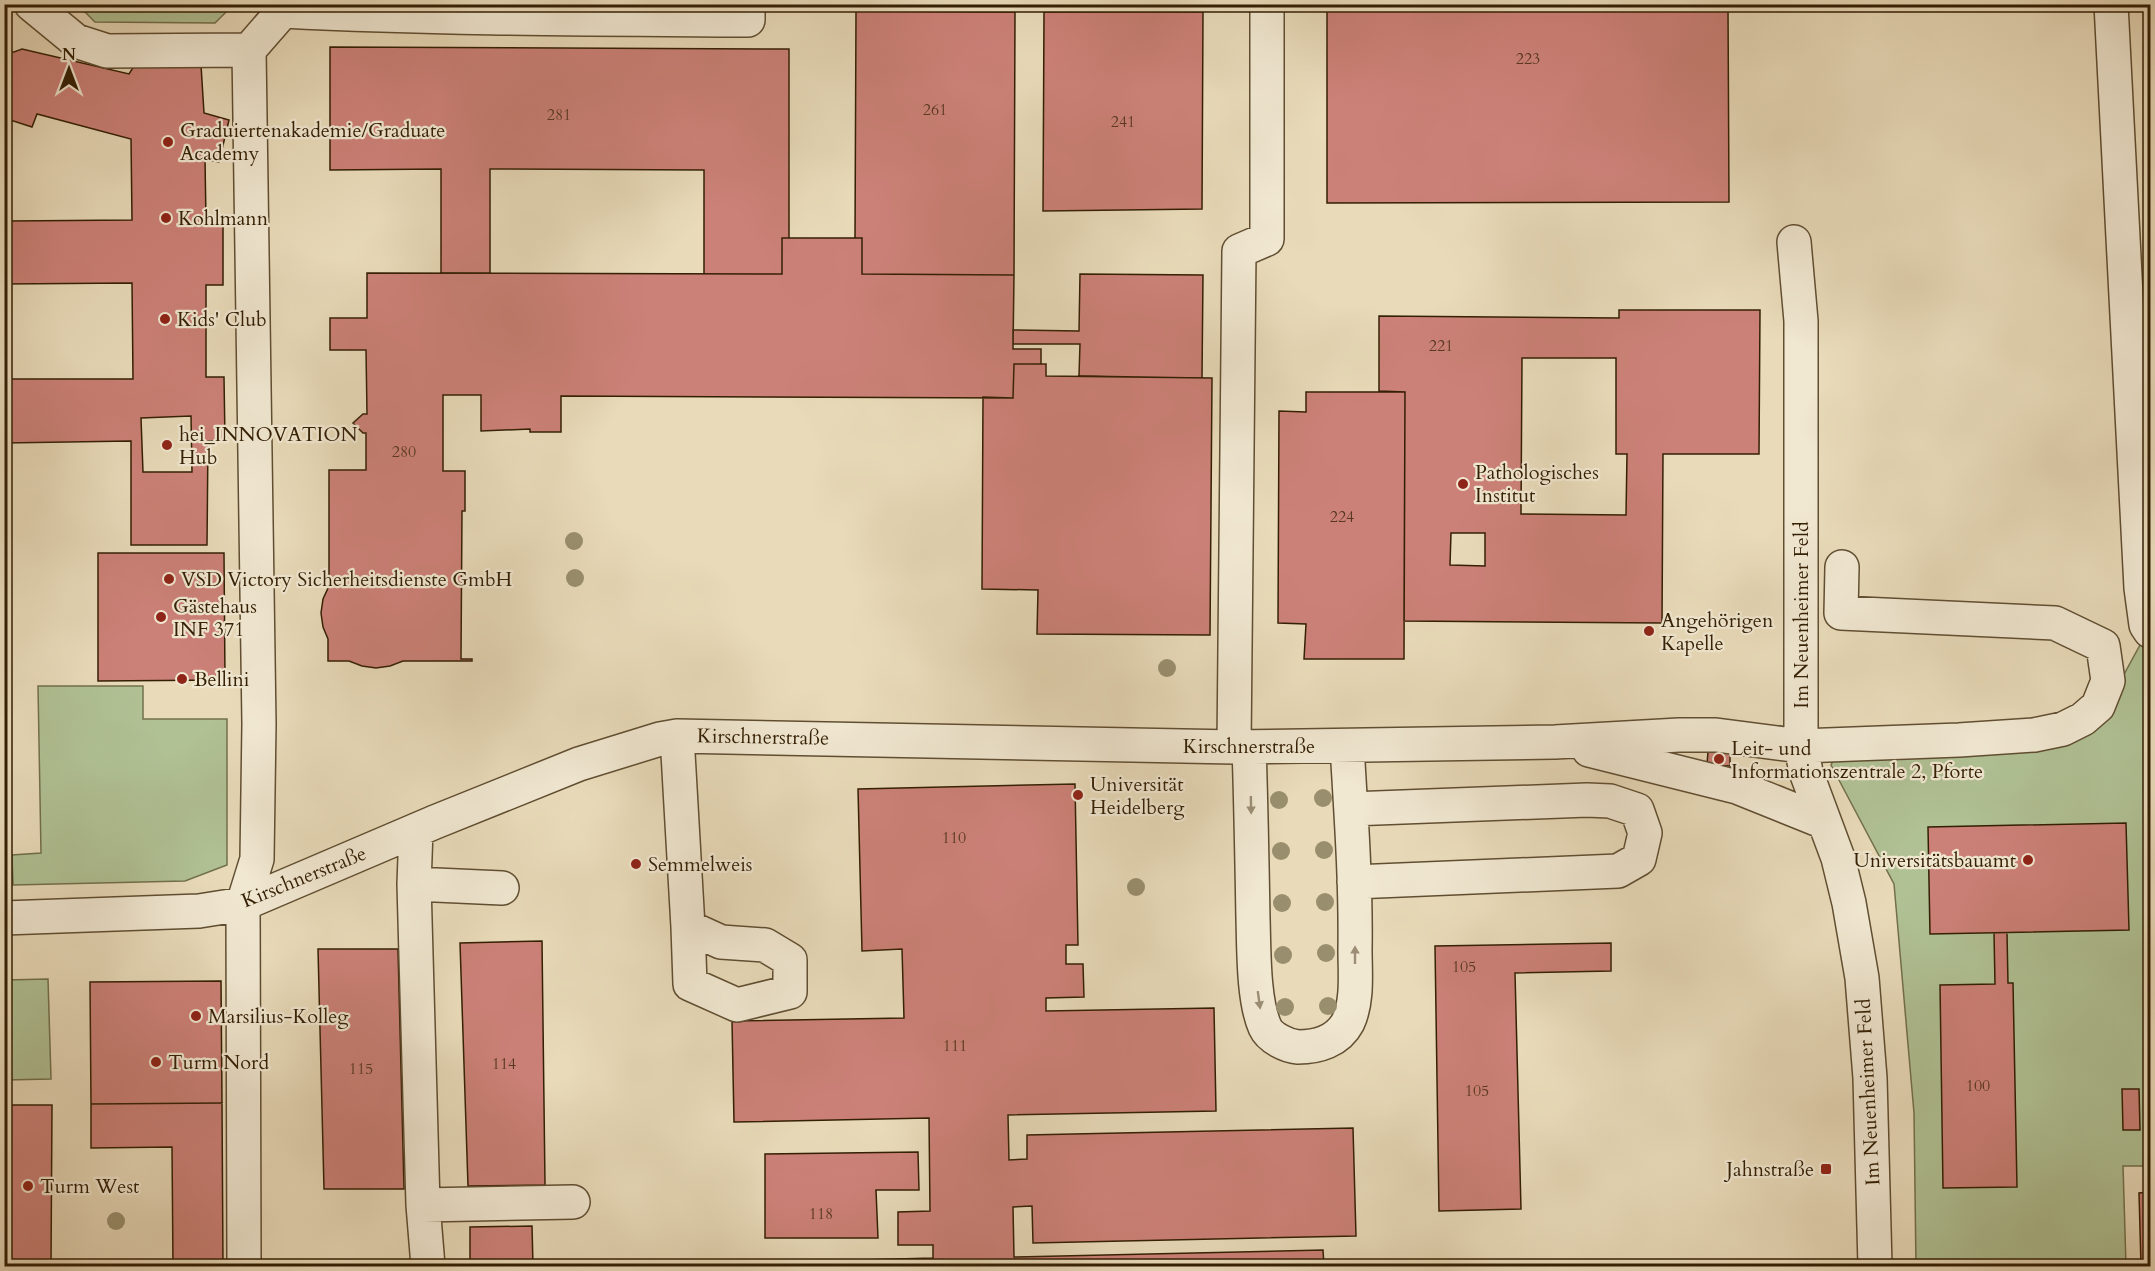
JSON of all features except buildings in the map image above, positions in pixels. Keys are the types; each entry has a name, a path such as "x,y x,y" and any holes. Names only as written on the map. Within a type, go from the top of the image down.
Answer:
{"street":[{"path":"31,4 76,41 107,51 249,50"},
{"path":"244,1266 243,904 257,859 259,723 249,50 284,8 373,16 748,20 748,4"},
{"path":"1267,4 1267,239 1239,251 1241,747 1259,1006 1265,1029 1277,1039 1291,1046 1323,1045 1337,1035 1347,1022 1353,1003 1354,882 1347,746"},
{"path":"2111,4 2141,588 2146,625 2151,631"},
{"name":"Im Neuenheimer Feld","path":"1794,242 1801,321 1801,746 1806,772 1838,858 1862,978 1870,1078 1875,1266"},
{"name":"Kirschnerstraße","path":"4,918 200,911 243,904 579,764 677,736 1241,747 1555,741 1716,735 1801,746 2034,735 2063,729 2084,719 2098,706 2108,681 2103,646 2055,622 1841,613 1842,567"},
{"path":"1681,773 1684,735"},
{"path":"677,736 688,927"},
{"path":"1555,741 1658,786 1737,807 1777,805"},
{"name":"Kirschnerstraße","path":"1555,741 1737,787 1824,822"},
{"path":"1351,809 1610,801 1637,810 1645,833 1639,859 1618,871 1354,882"},
{"path":"416,830 414,884 423,1205 428,1266"},
{"path":"414,884 502,888"},
{"path":"423,1205 573,1202"}],"green space":[{"path":"78,5 233,5 215,23 95,22"},
{"path":"2146,634 2150,634 2150,1166 2123,1166 2126,1266 1916,1266 1914,1113 1894,884 1831,765 1837,753 1951,748 2110,700"},
{"path":"38,686 143,686 143,719 227,719 227,865 185,881 13,885 12,855 41,853"},
{"path":"48,979 51,1079 5,1080 5,980"}],"place":[{"name":"Graduiertenakademie/Graduate Academy","path":"168,142"},
{"name":"Kohlmann","path":"166,218"},
{"name":"Kids' Club","path":"165,319"},
{"name":"hei_INNOVATION Hub","path":"167,445"},
{"name":"Pathologisches Institut","path":"1463,484"},
{"name":"VSD Victory Sicherheitsdienste GmbH","path":"169,579"},
{"name":"Gästehaus INF 371","path":"161,617"},
{"name":"Angehörigen Kapelle","path":"1649,631"},
{"name":"Bellini","path":"182,679"},
{"name":"Leit- und Informationszentrale 2, Pforte","path":"1719,759"},
{"name":"Universität Heidelberg","path":"1078,795"},
{"name":"Universitätsbauamt","path":"2028,860"},
{"name":"Semmelweis","path":"636,864"},
{"name":"Marsilius-Kolleg","path":"196,1016"},
{"name":"Turm Nord","path":"156,1062"},
{"name":"Jahnstraße","path":"1826,1169"},
{"name":"Turm West","path":"28,1186"}]}
